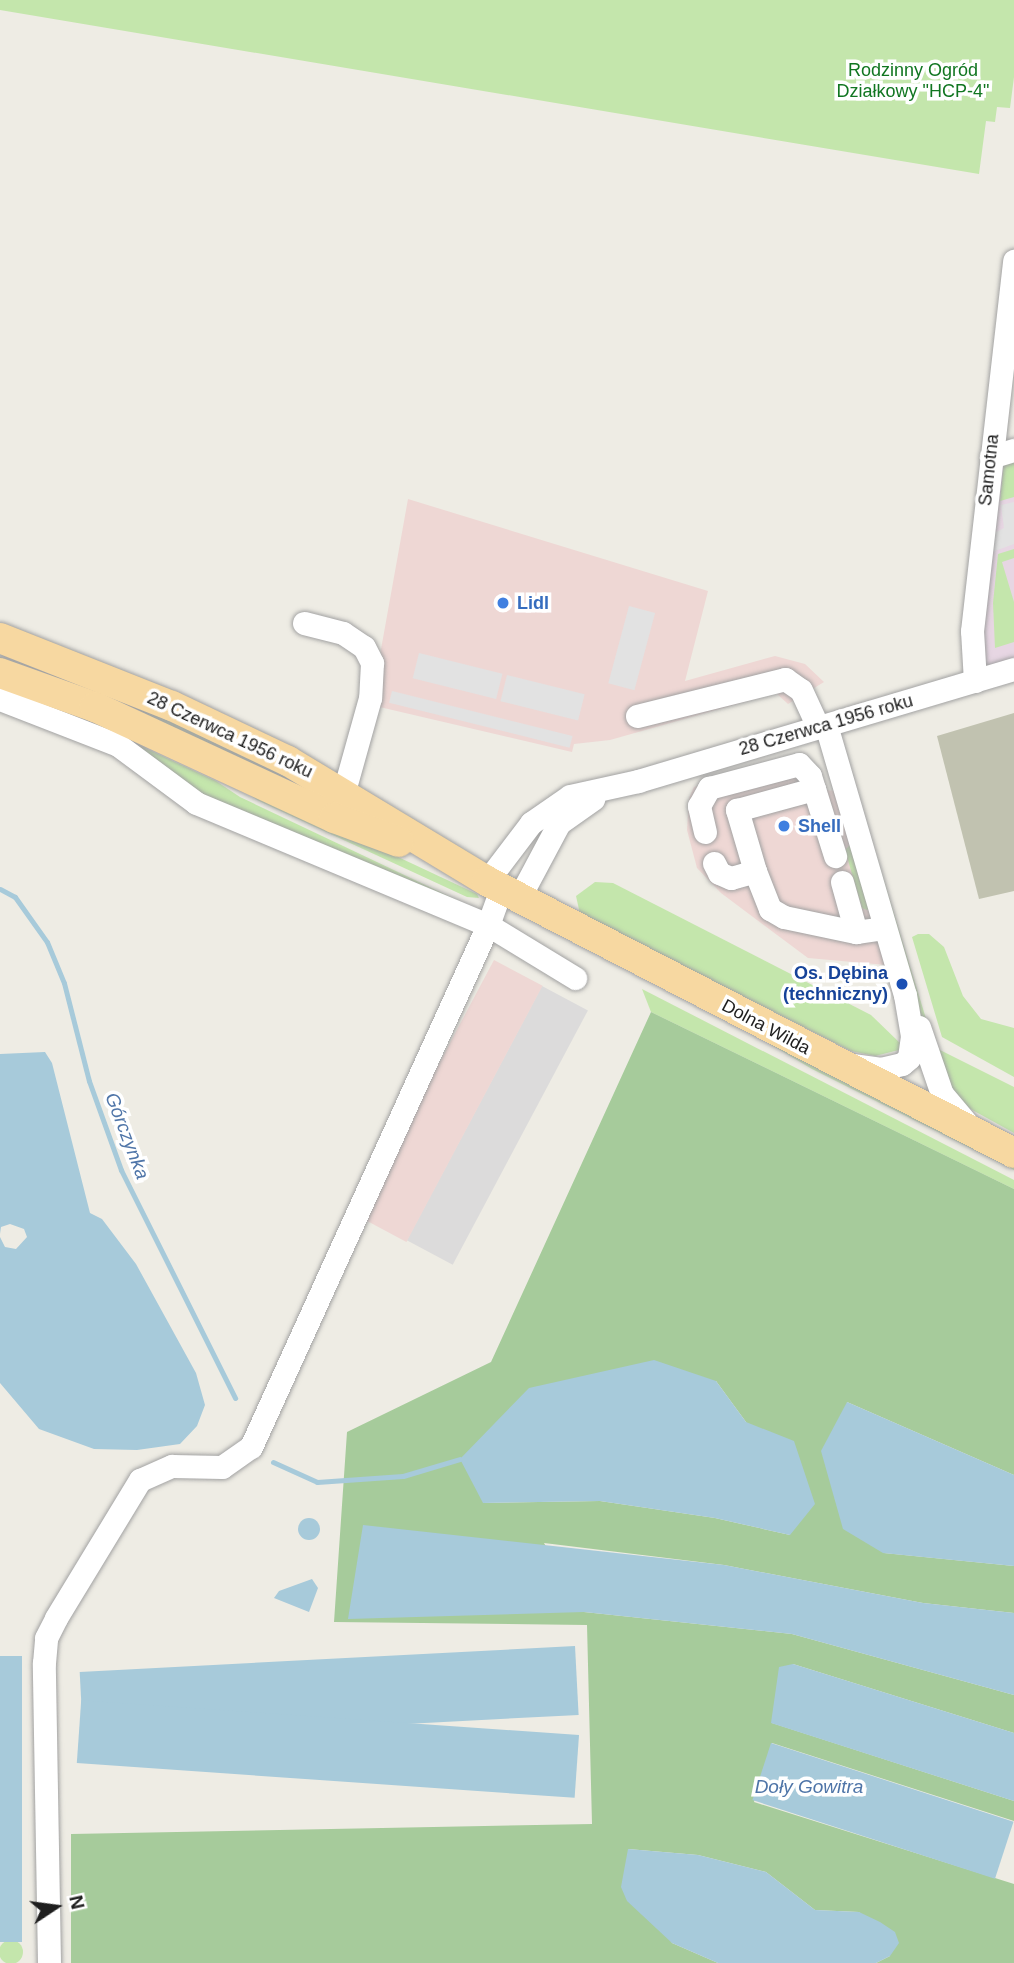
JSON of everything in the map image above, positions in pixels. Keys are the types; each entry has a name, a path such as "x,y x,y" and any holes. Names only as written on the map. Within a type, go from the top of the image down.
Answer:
{"main road":[{"name":"28 Czerwca 1956 roku","path":"0,638 204,721 344,791 446,859 502,889"},
{"name":"28 Czerwca 1956 roku","path":"0,673 95,707 334,818 446,859"},
{"name":"Dolna Wilda","path":"502,889 1014,1153"}],"street":[{"name":"Samotna","path":"975,681 972,631 1014,260"},
{"path":"991,457 1014,450"},
{"path":"304,623 344,633 364,647 372,663 370,698 344,791"},
{"name":"28 Czerwca 1956 roku","path":"502,889 506,851 545,810 579,793 638,781 1014,669"},
{"path":"637,716 785,679 801,690 822,726 886,928 905,995 912,1036 909,1058 881,1069 836,1063"},
{"path":"0,699 118,745 197,803 488,925 575,978"},
{"path":"705,832 699,806 709,788 795,764 812,782 835,856"},
{"name":"28 Czerwca 1956 roku","path":"502,889 561,821 594,799 638,781"},
{"path":"812,782 737,810 755,871 776,913 856,932 886,928"},
{"path":"824,822 852,814"},
{"path":"714,863 719,873 731,878 755,871"},
{"path":"842,882 856,932"},
{"path":"49,1963 46,1638 140,1480 172,1466 222,1467 251,1447 502,889"},
{"path":"905,995 914,1011 942,1094 976,1133"}],"shaded area":[{"path":"1014,450 1014,669 975,681 991,457"},
{"path":"408,499 708,591 685,681 775,656 805,664 824,682 788,704 776,693 610,740 574,744 572,752 371,705"},
{"path":"1014,502 1014,544 992,552 994,533 1004,528 1001,505"},
{"path":"629,606 655,613 634,690 608,683"},
{"path":"419,653 502,674 496,699 413,678"},
{"path":"507,675 585,694 578,721 500,701"},
{"path":"392,691 572,736 570,748 389,703"},
{"path":"1014,713 1014,891 979,899 937,736"},
{"path":"790,757 824,790 836,791 886,965 808,958 721,893 697,868 687,830 689,798 694,787"},
{"path":"494,960 543,986 406,1242 358,1216"},
{"path":"542,986 588,1010 453,1265 407,1240"}],"green space":[{"name":"Rodzinny Ogród Działkowy \"HCP-4\"","path":"0,0 1014,0 1014,77 1010,108 997,107 995,122 986,121 979,174 0,10"},
{"path":"1014,456 1014,497 1000,501 1004,460"},
{"path":"1014,549 1014,558 1002,562 1014,602 1014,642 995,648 993,603 998,554"},
{"path":"0,657 165,715 386,826 0,662"},
{"path":"130,741 216,781 240,797 476,909 215,807"},
{"path":"849,766 927,1022 923,1026"},
{"path":"223,775 477,894 479,898 467,897 257,800"},
{"path":"850,845 869,909 867,910 862,908 845,850"},
{"path":"595,882 613,883 871,1015 900,1043 899,1050 875,1056 851,1051 580,914 576,896"},
{"path":"929,934 944,947 963,996 981,1019 1014,1028 1014,1077 942,1037 912,937"},
{"path":"642,989 1014,1180 1014,1189 651,1012"},
{"path":"651,1012 1014,1189 1014,1475 847,1402 884,1553 1014,1566 1014,1613 923,1603 724,1565 544,1543 584,1612 792,1634 1014,1695 1014,1733 793,1664 772,1723 1014,1801 1014,1821 772,1743 754,1802 1014,1884 1014,1963 876,1963 890,1956 859,1912 815,1910 766,1872 698,1855 628,1849 672,1943 718,1963 71,1963 71,1834 592,1824 587,1625 334,1622 347,1432 491,1362","holes":["716,1381 746,1422 790,1535 715,1518 600,1501 483,1503"]},
{"path":"731,1021 1014,1163 1014,1170 812,1069"},
{"path":"928,1044 1014,1087 1014,1133 956,1101"},
{"path":"11,1940 20,1943 23,1952 20,1961 11,1964 2,1961 -1,1952 2,1943"}],"water":[{"path":"45,1052 52,1063 90,1213 102,1219 136,1264 196,1373 205,1405 197,1426 180,1444 137,1450 94,1449 39,1429 0,1383 0,1237 5,1247 16,1249 27,1237 24,1229 10,1224 1,1227 0,1234 0,1054"},
{"path":"654,1360 716,1381 746,1422 794,1441 815,1504 790,1535 715,1518 600,1501 483,1503 460,1459 529,1388"},
{"path":"847,1402 1014,1475 1014,1566 883,1553 843,1529 821,1451"},
{"path":"309,1518 319,1525 320,1529 313,1539 309,1540 299,1533 298,1529 305,1519"},
{"path":"363,1525 724,1565 923,1603 1014,1613 1014,1695 792,1634 584,1612 348,1619"},
{"path":"312,1579 318,1588 309,1612 274,1598 279,1591"},
{"path":"575,1646 579,1715 83,1741 80,1672"},
{"path":"0,1656 22,1656 22,1942 0,1942"},
{"name":"Doły Gowitra","path":"793,1664 1014,1733 1014,1801 771,1723 779,1667"},
{"path":"81,1700 579,1735 575,1798 77,1763"},
{"name":"Doły Gowitra","path":"771,1743 1014,1822 995,1879 752,1800"},
{"path":"628,1849 698,1855 766,1872 815,1910 859,1912 895,1932 899,1943 890,1956 876,1963 718,1963 672,1943 627,1901 621,1887"}],"waterway":[{"name":"Górczynka","path":"0,889 15,897 47,942 64,983 89,1081 121,1170 235,1398"},
{"name":"Górczynka","path":"273,1462 317,1482 403,1476 460,1459"}],"place":[{"name":"Lidl","path":"503,603"},
{"name":"Shell","path":"784,826"},
{"name":"Os. Dębina (techniczny)","path":"902,984"}]}
